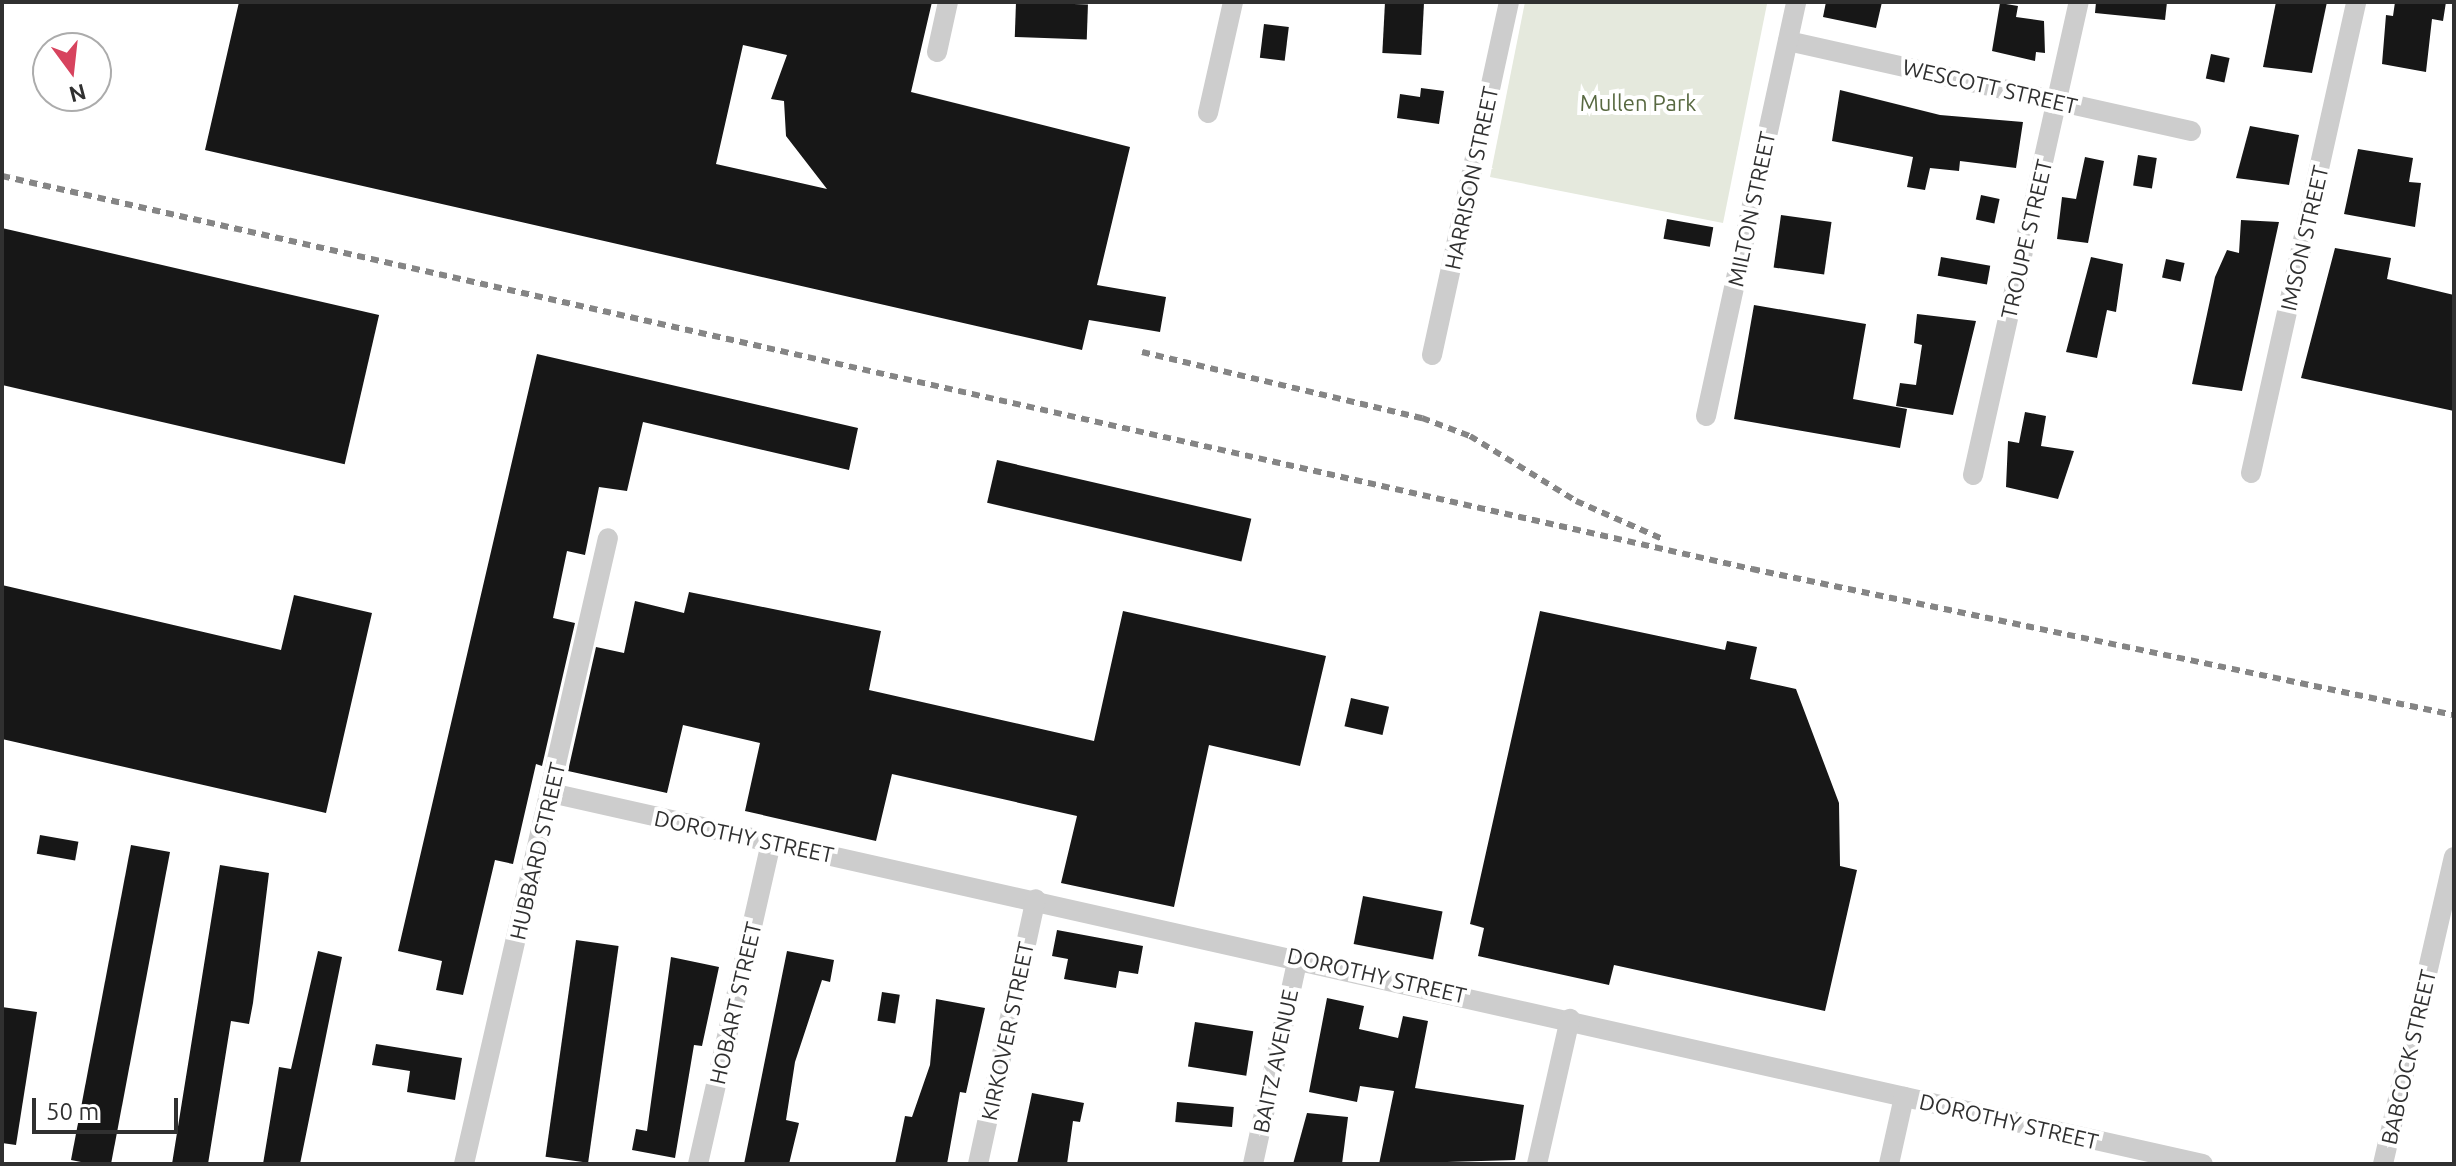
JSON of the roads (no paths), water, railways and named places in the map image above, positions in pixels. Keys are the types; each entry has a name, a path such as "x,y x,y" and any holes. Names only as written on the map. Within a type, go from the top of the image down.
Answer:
{"street":[{"path":"937,52 948,2"},
{"path":"1208,113 1233,2"},
{"name":"HARRISON STREET","path":"1432,355 1509,2"},
{"name":"MILTON STREET","path":"1706,416 1796,2"},
{"name":"TROUPE STREET","path":"1973,475 2079,2"},
{"name":"IMSON STREET","path":"2251,473 2356,2"},
{"name":"WESCOTT STREET","path":"1788,41 2191,131"},
{"name":"HUBBARD STREET","path":"464,1164 608,538"},
{"name":"DOROTHY STREET","path":"551,793 1036,899 2203,1164"},
{"name":"HOBART STREET","path":"698,1164 771,842"},
{"name":"BABCOCK STREET","path":"2383,1164 2454,857"},
{"name":"KIRKOVER STREET","path":"978,1164 1036,899"},
{"name":"BAITZ AVENUE","path":"1253,1164 1298,958"},
{"path":"1537,1164 1570,1019"},
{"path":"1889,1164 1904,1097"}],"railway":[{"path":"2,176 1752,569 2454,715"},
{"path":"1142,352 1422,418 1470,436 1576,501 1665,540"}],"park label":[{"name":"Mullen Park","path":"1638,103"}]}
